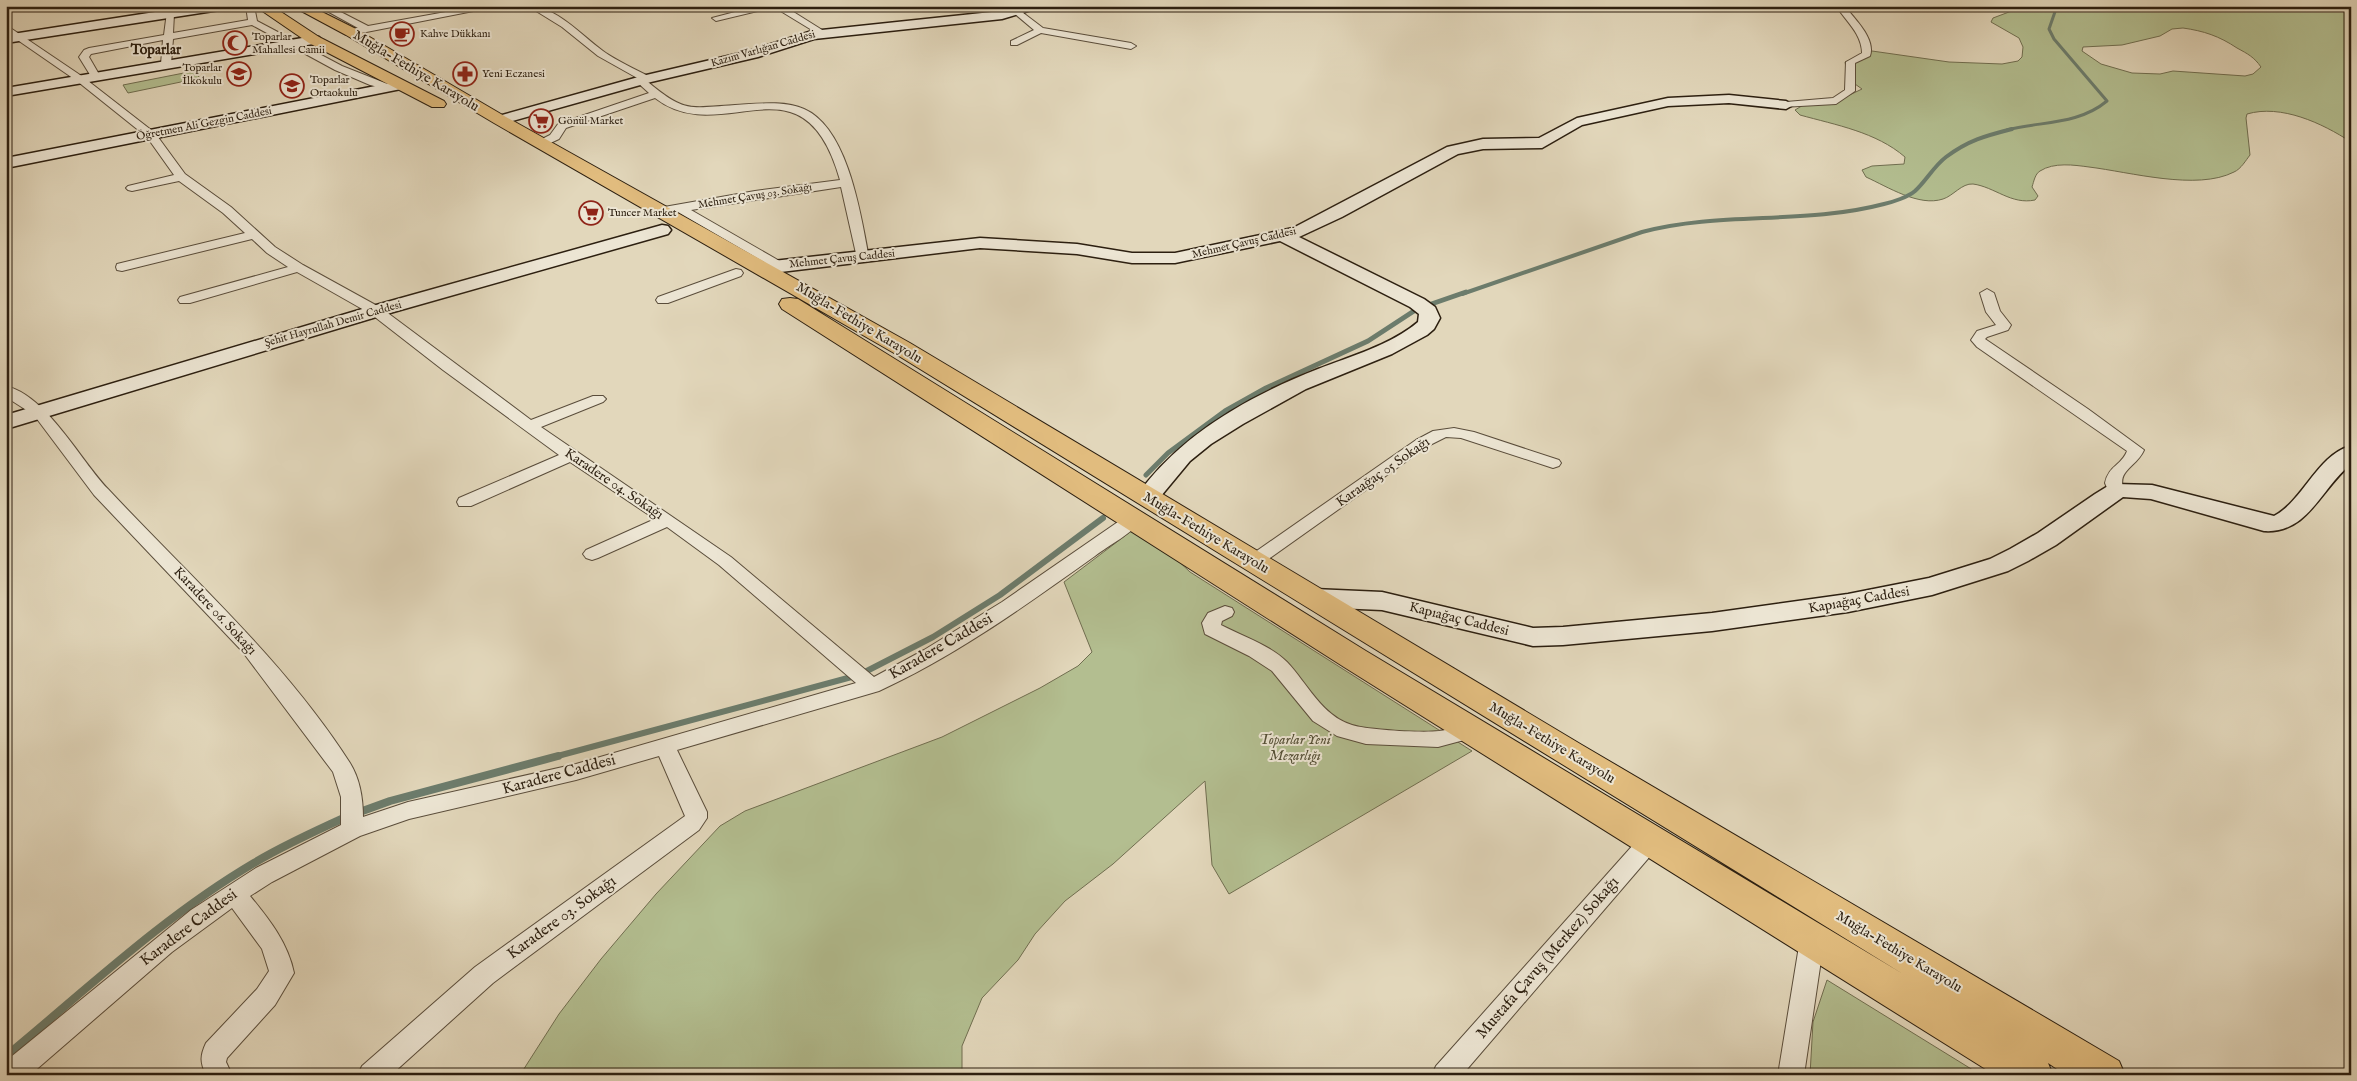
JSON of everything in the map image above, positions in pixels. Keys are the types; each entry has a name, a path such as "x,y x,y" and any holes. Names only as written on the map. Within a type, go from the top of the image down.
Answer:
{"highway":[{"name":"Muğla-Fethiye Karayolu","path":"299,6 359,30 500,120 669,217 771,267 1141,508 1472,731 2032,1075"},
{"name":"Muğla-Fethiye Karayolu","path":"258,14 305,42 476,124 616,207 669,217 736,273 1141,508 1254,561 2104,1075"},
{"path":"305,42 339,41 359,30"}],"street":[{"path":"6,39 220,6"},
{"path":"250,6 249,8 258,14"},
{"path":"322,6 359,30 495,6"},
{"path":"532,6 565,25 601,54 644,80 657,94 675,107 685,110 774,108 799,110 805,113 824,130 830,139 846,183 863,258"},
{"path":"716,18 771,6"},
{"path":"778,6 823,33"},
{"name":"Kazım Varlığan Caddesi","path":"500,120 644,80 753,54 797,39 823,33 1018,12 1031,6"},
{"path":"1786,105 1836,101 1850,91 1852,83 1849,70 1851,62 1867,54 1868,47 1858,28 1840,6"},
{"path":"1018,12 1040,30 1131,46"},
{"path":"166,64 170,14"},
{"path":"95,76 84,57 87,52 167,36 258,14"},
{"name":"Karadere 04. Sokağı","path":"6,28 80,79 151,135 182,177 227,210 254,236 298,268 376,311 448,367 571,456 668,520 725,561 870,683"},
{"path":"1014,43 1040,30"},
{"path":"6,92 305,42"},
{"name":"Öğretmen Ali Gezgin Caddesi","path":"6,163 396,86"},
{"path":"542,143 555,137 558,129 562,126 657,94"},
{"name":"Mehmet Çavuş Caddesi","path":"771,267 980,244 1054,247 1164,260 1283,236 1311,226 1453,150 1469,145 1542,143 1577,122 1668,102 1729,99 1786,105"},
{"path":"132,188 182,177"},
{"name":"Mehmet Çavuş 03. Sokağı","path":"669,217 755,195 846,183"},
{"name":"Şehit Hayrullah Demir Caddesi","path":"6,422 376,311 669,217"},
{"path":"184,256 254,236"},
{"path":"122,267 254,236"},
{"path":"1141,508 1182,456 1203,439 1269,399 1298,384 1399,344 1427,325 1430,318 1423,307 1283,236"},
{"path":"185,300 298,268"},
{"path":"663,300 736,273"},
{"path":"1986,293 1993,312 2004,325 1982,334 1978,340 2136,450 2132,459 2115,473 2113,483 2116,492 2133,489 2152,492 2250,521 2276,524 2293,515 2340,461 2351,453"},
{"name":"Karadere 06. Sokağı","path":"6,390 39,412 100,491 249,646 329,749 343,770 353,815"},
{"path":"530,426 598,400"},
{"name":"Karaağaç 05 Sokağı","path":"1254,561 1422,443 1444,432 1456,431 1553,463"},
{"path":"465,502 571,456"},
{"name":"Kapıağaç Caddesi","path":"1314,598 1382,601 1533,637 1712,622 1894,595 1972,574 1999,565 2048,540 2116,492"},
{"name":"Karadere Caddesi","path":"10,1075 163,945 234,893 295,858 353,815 408,812 576,772 870,683 918,663 1003,612 1043,585 1141,508"},
{"path":"592,554 668,520"},
{"path":"1225,612 1211,623 1212,629 1256,651 1279,666 1320,716 1344,731 1366,736 1438,739 1472,731"},
{"name":"Karadere 03. Sokağı","path":"371,1075 484,975 691,824 696,818 696,812 664,745"},
{"name":"Mustafa Çavuş (Merkez) Sokağı","path":"1445,1075 1554,953 1650,841"},
{"path":"219,1075 213,1062 215,1052 266,997 282,973 279,960 266,936 234,893"},
{"path":"1791,1075 1812,940"}],"green space":[{"path":"2025,6 2351,6 2351,142 2327,128 2301,117 2274,111 2260,112 2247,114 2246,118 2250,155 2237,171 2219,177 2202,180 2183,180 2143,176 2083,166 2058,165 2046,168 2037,174 2032,187 2038,196 2035,200 2018,200 1981,186 1969,184 1943,199 1934,201 1904,195 1866,177 1862,170 1872,166 1904,164 1905,157 1894,148 1869,135 1800,115 1795,110 1805,104 1835,102 1862,89 1848,79 1845,62 1872,51 1949,62 2002,64 2018,61 2022,57 2023,47 2019,38 1991,22 1993,18","holes":["2183,28 2205,32 2224,40 2250,56 2261,67 2253,74 2245,76 2173,71 2160,74 2132,73 2101,64 2082,51 2083,47 2122,45 2160,36 2172,29"]},
{"path":"194,71 200,78 128,93 123,85"},
{"name":"Toparlar Yeni Mezarlığı","path":"1134,529 1157,541 1190,572 1472,751 1229,894 1212,865 1205,781 1113,864 1065,901 1035,934 1018,960 982,998 962,1046 962,1075 520,1075 559,1014 601,959 656,894 720,826 745,811 942,737 1040,688 1078,666 1092,652 1064,582"},
{"path":"1827,980 1981,1075 1810,1075 1813,1022"}],"waterway":[{"path":"2007,130 2072,118 2096,109 2107,101 2054,39 2049,29 2057,6"},
{"path":"1462,294 1642,232 1672,226 1732,219 1824,214 1892,202 1915,191 1946,157 1962,146 2012,129"},
{"path":"1146,475 1168,453 1225,411 1266,388 1368,341 1417,309 1466,292"},
{"path":"554,757 859,675 933,637 1000,595 1103,518"},
{"path":"357,813 390,801 558,756"},
{"path":"6,1056 126,955 189,906 265,856 346,817"}],"place":[{"name":"Kahve Dükkanı","path":"402,34"},
{"name":"Toparlar Mahallesi Camii","path":"235,43"},
{"name":"Toparlar İlkokulu","path":"239,74"},
{"name":"Yeni Eczanesi","path":"465,74"},
{"name":"Toparlar Ortaokulu","path":"292,86"},
{"name":"Gönül Market","path":"541,121"},
{"name":"Tuncer Market","path":"591,213"}],"district":[{"name":"Toparlar","path":"156,50"}]}
